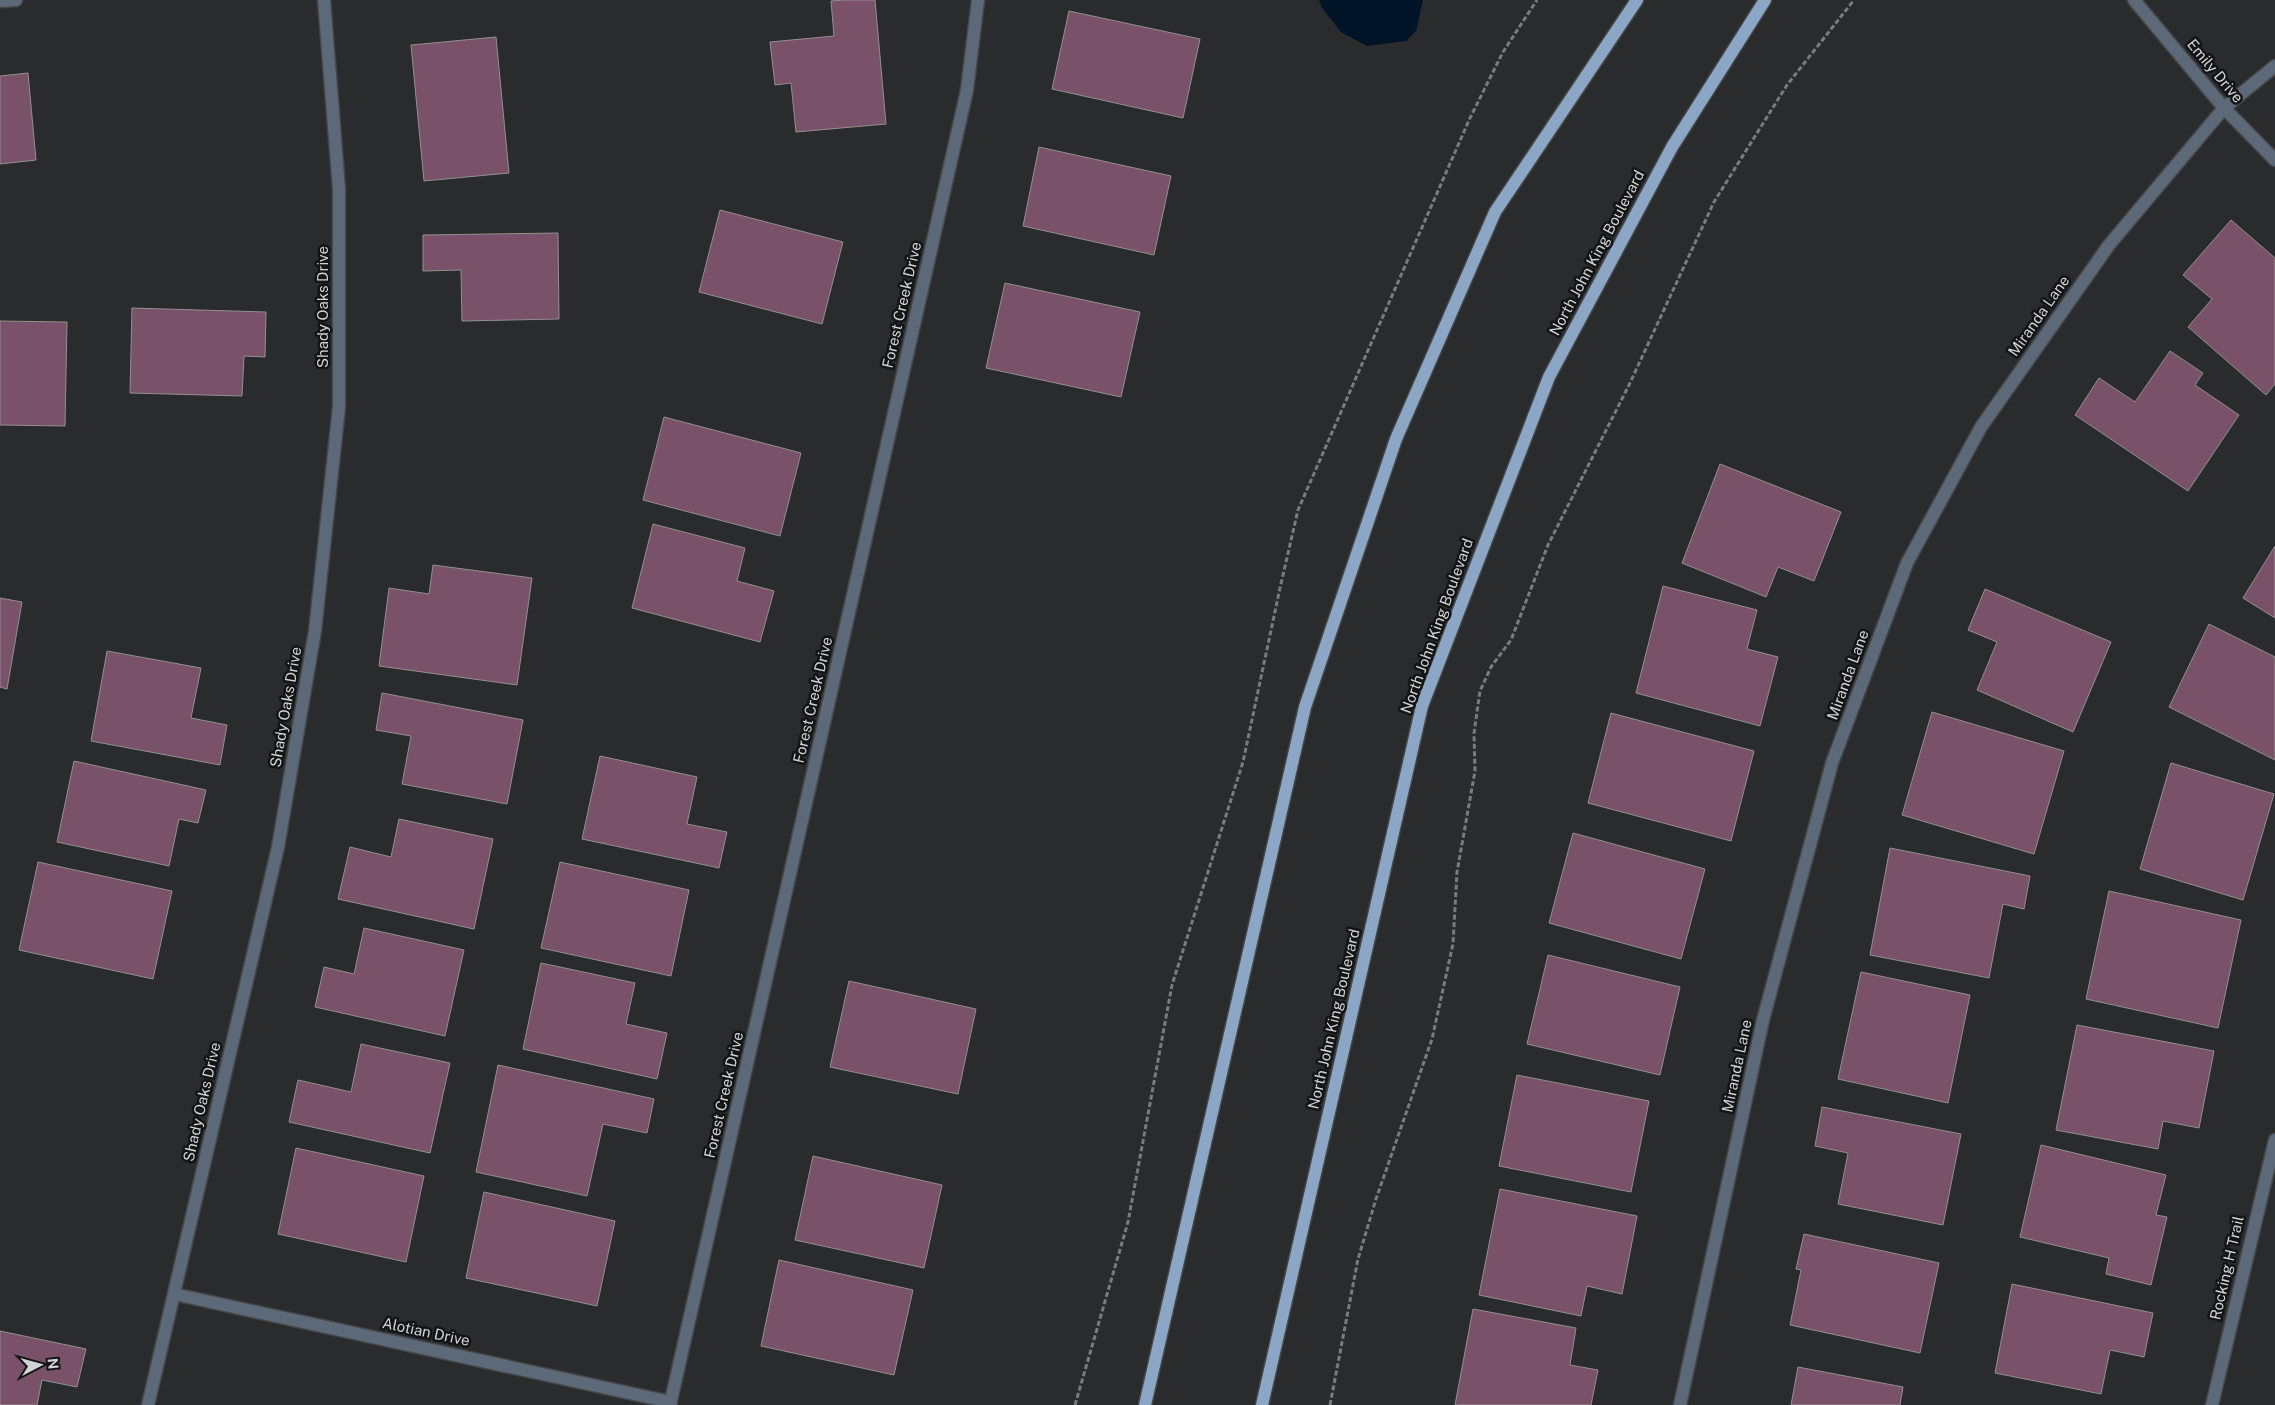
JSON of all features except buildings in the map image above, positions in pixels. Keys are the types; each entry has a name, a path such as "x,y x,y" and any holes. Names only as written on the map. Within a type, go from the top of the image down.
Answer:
{"main road":[{"path":"1145,1405 1305,706 1392,448 1495,212 1637,0"},
{"name":"North John King Boulevard","path":"1262,1405 1422,706 1549,377 1672,147 1765,0"}],"street":[{"path":"0,2 16,0"},
{"name":"Shady Oaks Drive","path":"148,1405 278,847 315,632 339,407 338,189 324,0"},
{"name":"Forest Creek Drive","path":"671,1404 965,100 978,0"},
{"name":"Emily Drive","path":"2134,0 2224,108 2275,160"},
{"name":"Miranda Lane","path":"1680,1405 1763,1020 1824,791 1832,763 1907,563 1981,427 2109,245 2224,108 2275,66"},
{"name":"Rocking H Trail","path":"2212,1405 2275,1140"},
{"name":"Alotian Drive","path":"174,1294 671,1404"}],"path":[{"path":"1075,1405 1128,1222 1172,985 1243,762 1298,510 1470,118 1503,52 1537,0"},
{"path":"1330,1405 1358,1259 1376,1199 1432,1040 1453,944 1457,872 1475,771 1474,733 1480,691 1491,667 1511,640 1548,545 1629,385 1714,202 1787,85 1854,0"}],"water":[{"path":"1319,0 1423,0 1416,31 1406,41 1367,46 1341,32 1322,8"}]}
